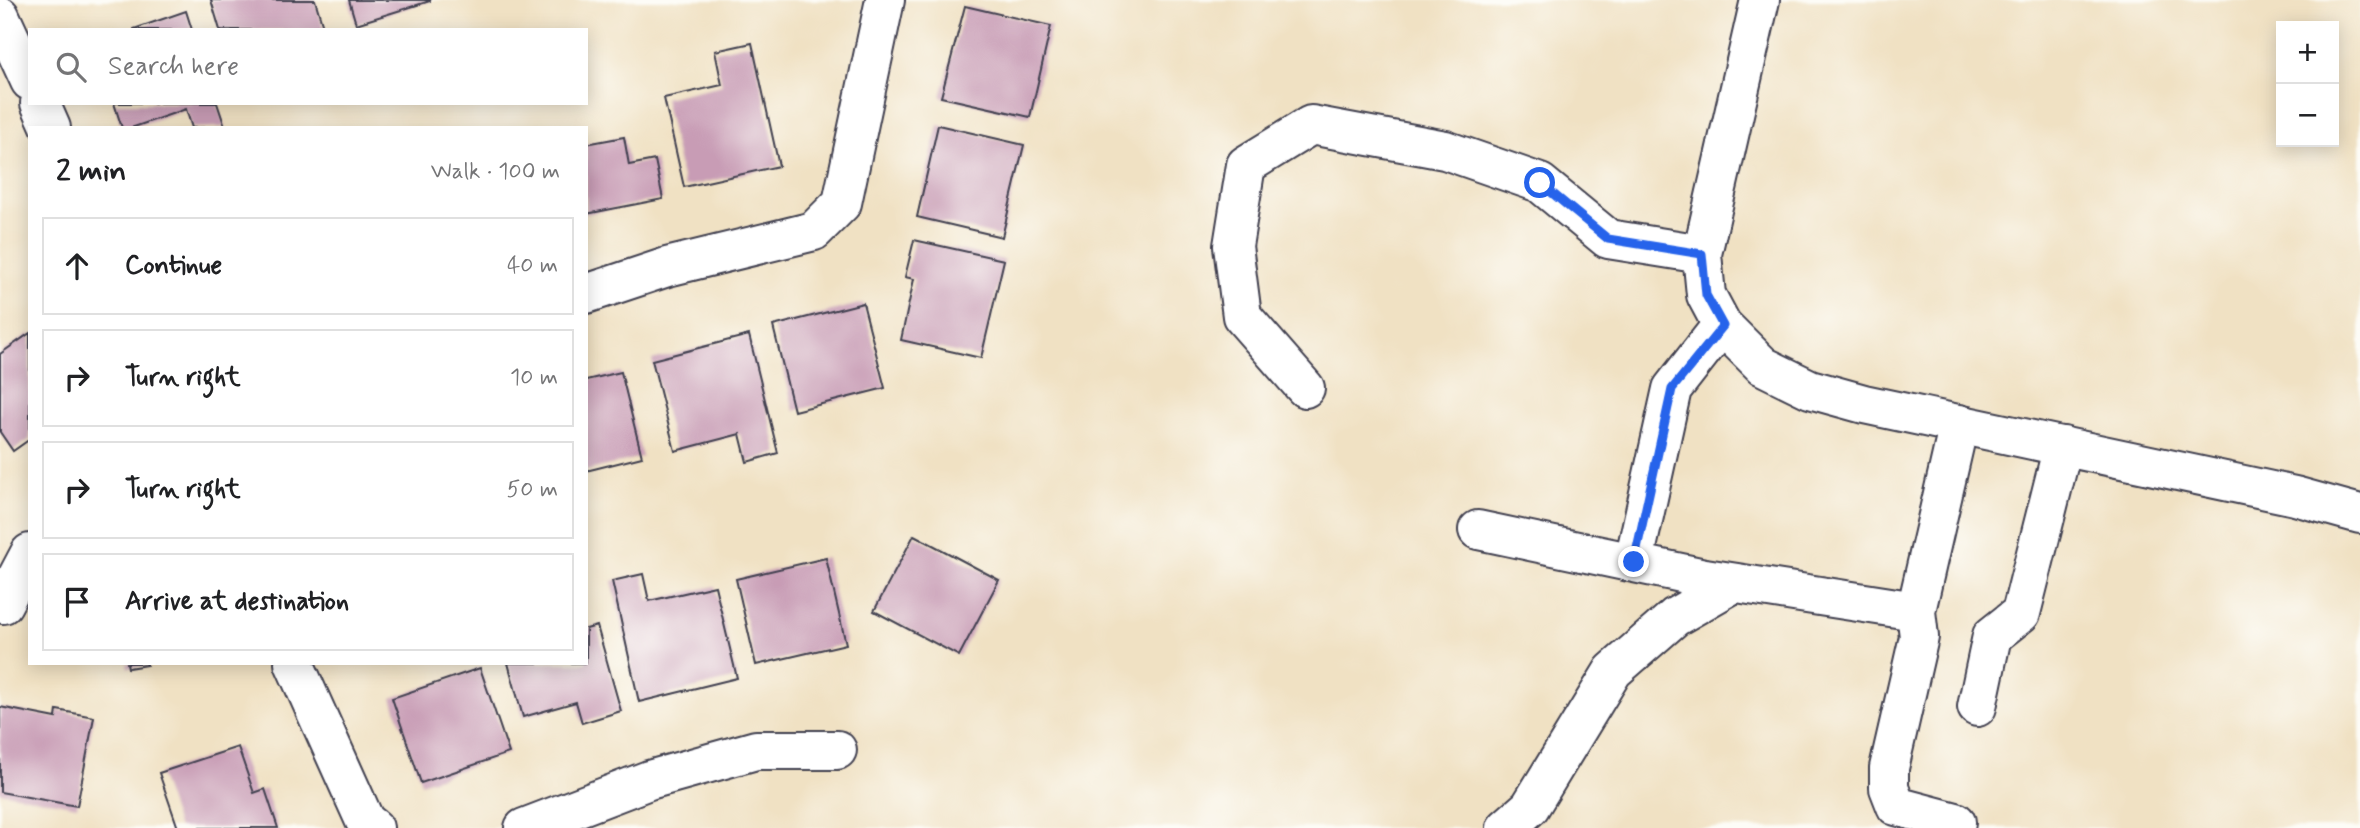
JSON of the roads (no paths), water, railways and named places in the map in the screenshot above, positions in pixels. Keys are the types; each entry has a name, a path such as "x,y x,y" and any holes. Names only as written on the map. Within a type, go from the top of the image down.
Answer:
{"street":[{"path":"588,293 667,267 814,231 842,204 885,0"},
{"path":"1760,0 1702,254 1706,295 1723,326 1763,366 1810,389 1864,404 2294,496 2360,514"},
{"path":"0,16 28,77"},
{"path":"41,105 50,126"},
{"path":"1304,388 1242,316 1233,246 1246,165 1311,125 1445,150 1540,183 1608,239 1702,254"},
{"path":"1634,562 1672,389 1723,326"},
{"path":"1955,828 1956,822 1896,806 1889,788 1889,768 1919,637 1916,611 1959,424"},
{"path":"1977,707 1992,636 2021,613 2063,446"},
{"path":"1478,530 1734,583 1916,611"},
{"path":"3,604 28,557"},
{"path":"1506,828 1530,807 1613,671 1675,617 1734,583"},
{"path":"295,665 365,821 374,828"},
{"path":"524,828 649,780 756,750 837,750"}]}
